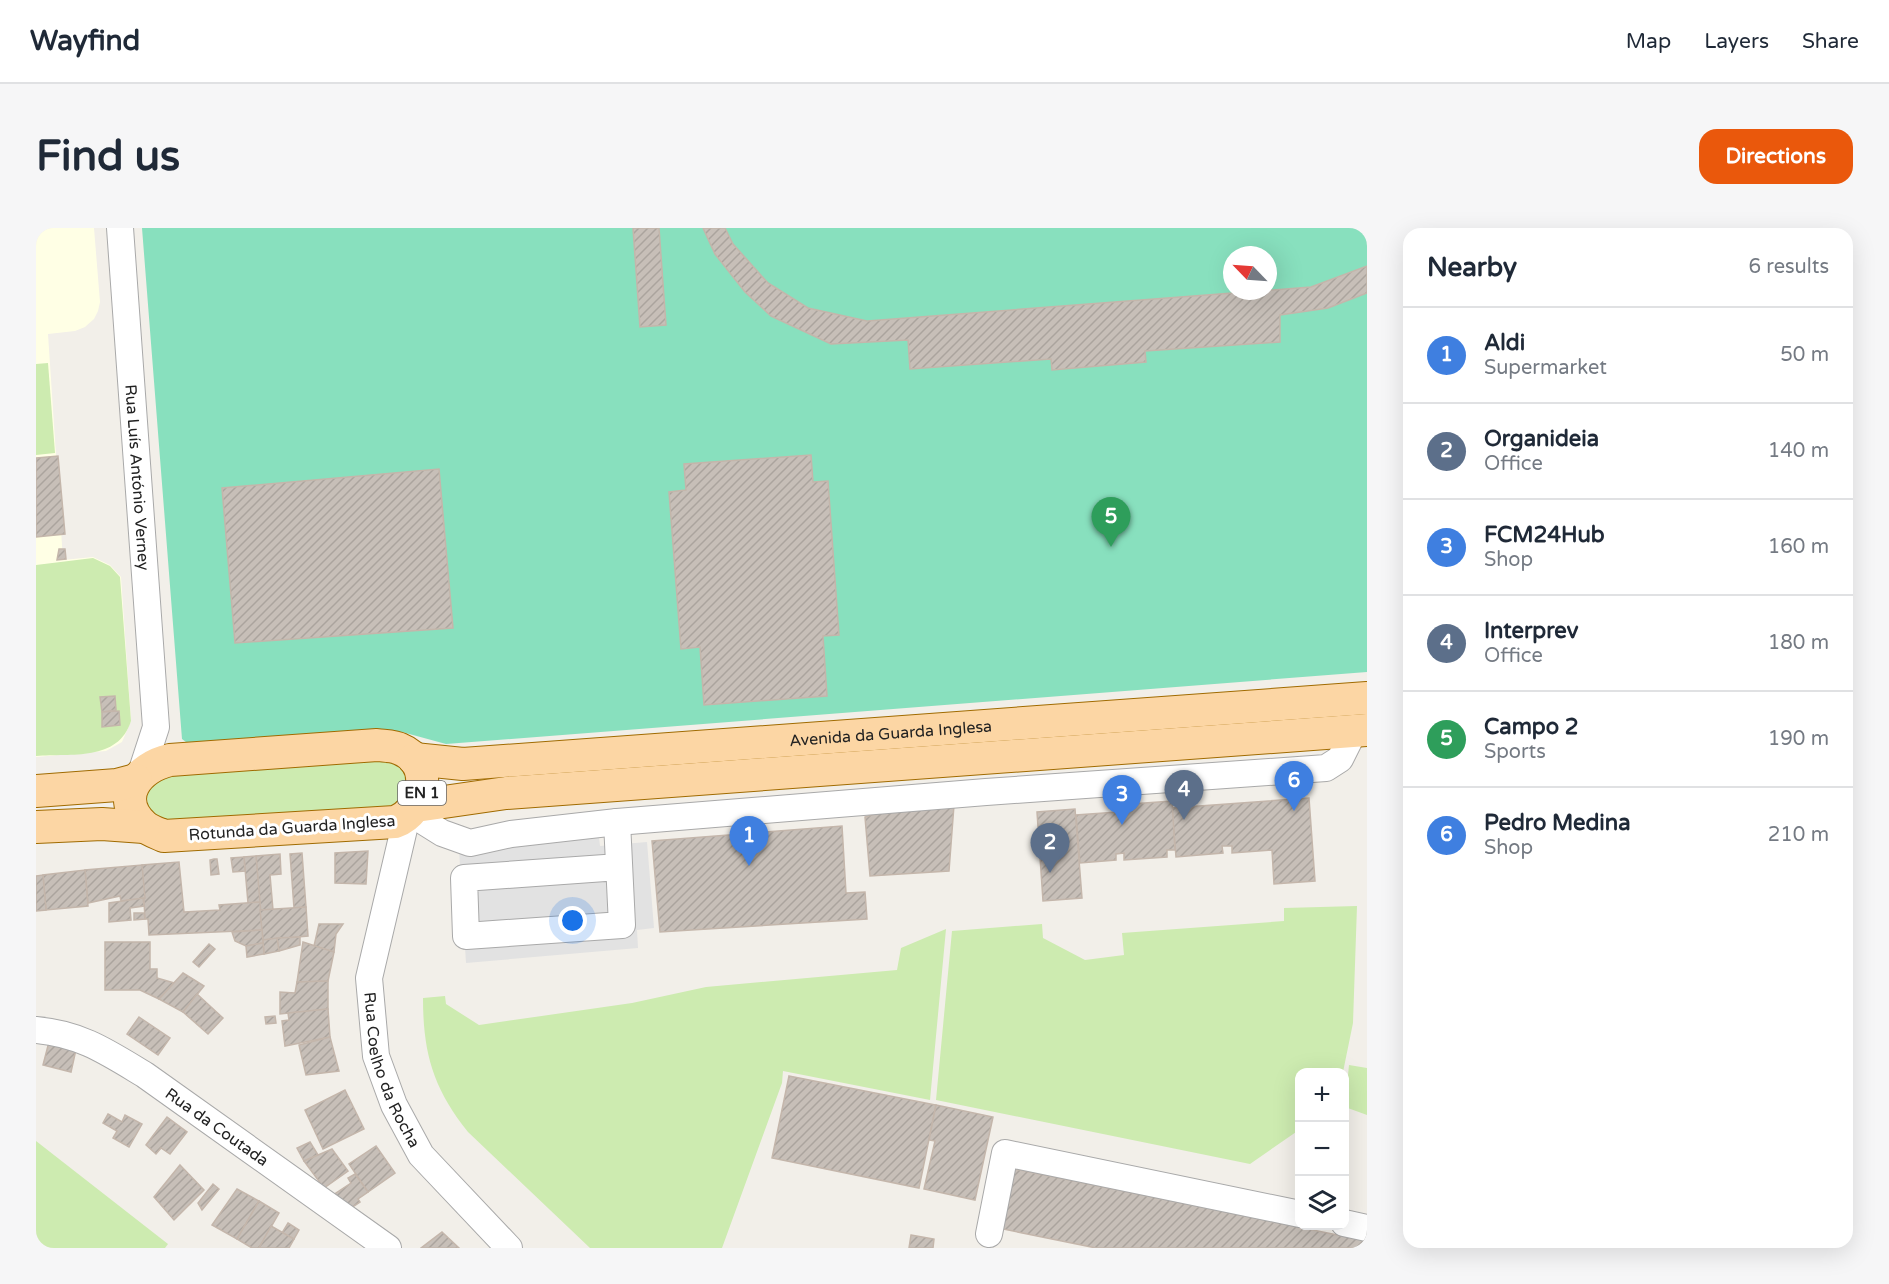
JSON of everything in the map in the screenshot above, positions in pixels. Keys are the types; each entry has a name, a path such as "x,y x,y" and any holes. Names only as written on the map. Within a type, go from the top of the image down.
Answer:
{"main road":[{"name":"Avenida da Guarda Inglesa","path":"414,759 463,764 1367,698"},
{"name":"Avenida da Guarda Inglesa","path":"411,812 506,793 1361,730"},
{"name":"EN 1","path":"36,791 117,785 139,776 153,764 187,760 377,745 401,749 414,759"},
{"name":"Rotunda da Guarda Inglesa","path":"144,827 164,836 395,822 411,812 423,790 422,777 414,759"},
{"path":"139,776 132,790 132,808 144,827"},
{"name":"EN 1","path":"36,827 102,824 144,827"}],"street":[{"name":"Rua Luís António Verney","path":"120,228 156,727"},
{"path":"139,776 156,727 187,760"},
{"path":"411,812 442,833 470,843 511,834 617,822 911,797 1326,768 1340,759 1361,730"},
{"path":"909,763 911,797"},
{"name":"Rua Coelho da Rocha","path":"411,812 396,859 369,978 376,1056 394,1105 421,1155 509,1248"},
{"path":"617,822 622,925 466,936 464,878 619,867"},
{"path":"374,824 396,859"},
{"name":"Rua da Coutada","path":"36,1030 67,1033 103,1050 145,1075 388,1248"},
{"path":"989,1234 1005,1153 1295,1213"},
{"path":"1349,1224 1367,1228"}],"shaded area":[{"path":"36,228 94,228 100,302 98,311 94,319 85,327 75,331 48,334 63,560 93,557 110,565 121,577 131,721 122,742 106,751 36,757"},
{"path":"599,838 600,846 647,842 654,928 637,930 638,948 466,963 459,849"}],"green space":[{"path":"142,228 1367,228 1367,672 446,744 402,732 194,748 182,739"},
{"path":"48,363 55,453 36,455 36,364"},
{"path":"93,558 110,566 120,577 131,721 125,734 116,743 104,749 92,753 36,756 36,565"},
{"path":"374,757 402,764 410,781 397,807 177,826 153,817 147,797 150,789 165,773"},
{"path":"1357,906 1353,1023 1344,1068 1295,1068 1295,1133 1250,1164 936,1100 952,931 1042,924 1043,938 1085,960 1124,955 1122,933 1284,921 1284,908"},
{"path":"946,929 930,1100 783,1071 782,1083 722,1248 590,1248 468,1132 446,1100 432,1069 425,1036 423,998 445,996 446,1004 479,1025 632,1003 706,987 897,970 901,948"},
{"path":"1349,1065 1367,1068 1367,1115 1349,1108"},
{"path":"36,1141 168,1244 165,1248 36,1248"}],"building":[{"path":"633,228 659,228 666,325 640,327"},
{"path":"703,228 725,228 733,244 768,283 808,308 867,321 1223,294 1223,300 1277,300 1277,290 1311,287 1367,266 1367,293 1328,308 1280,315 1280,342 1145,351 1146,362 1052,370 1051,359 910,369 908,340 831,344 771,316 745,292 715,254"},
{"path":"811,455 813,482 828,481 839,635 823,636 827,696 704,705 700,647 681,649 669,492 686,490 684,464"},
{"path":"58,456 65,534 36,537 36,458"},
{"path":"439,469 453,628 235,643 222,488"},
{"path":"59,549 65,549 66,559 57,560"},
{"path":"115,696 116,710 102,712 100,697"},
{"path":"119,711 120,725 102,727 102,712"},
{"path":"1309,798 1315,881 1274,884 1272,850 1232,853 1232,846 1222,846 1223,853 1176,857 1172,808"},
{"path":"1172,801 1175,850 1167,850 1167,857 1124,860 1124,853 1116,854 1116,860 1080,863 1076,815 1132,811 1131,804"},
{"path":"954,805 949,871 870,876 865,817 885,811"},
{"path":"1075,809 1082,898 1043,901 1037,812"},
{"path":"842,826 846,893 865,892 867,919 660,932 652,841"},
{"path":"368,851 366,884 335,883 335,853"},
{"path":"302,853 306,907 294,908 290,854"},
{"path":"280,854 281,874 270,875 273,910 260,910 256,856"},
{"path":"256,856 260,902 248,903 244,857"},
{"path":"244,857 245,871 233,872 231,858"},
{"path":"217,859 219,874 211,875 210,860"},
{"path":"179,862 184,912 220,910 219,905 260,902 262,930 149,935 148,919 145,919 142,865"},
{"path":"142,865 145,898 121,901 120,896 88,903 85,870"},
{"path":"85,870 88,906 46,910 43,875"},
{"path":"43,875 46,910 36,911 36,876"},
{"path":"143,898 144,906 130,908 131,920 109,922 109,903"},
{"path":"306,907 308,936 263,940 260,910"},
{"path":"134,913 144,913 145,919 134,920"},
{"path":"319,924 343,924 336,934 334,952 314,946"},
{"path":"262,930 263,943 246,946 235,941 232,932"},
{"path":"300,937 300,945 279,951 277,938"},
{"path":"277,938 279,951 264,954 263,940"},
{"path":"105,942 150,942 150,969 157,969 157,978 174,983 159,999 140,990 105,990"},
{"path":"303,942 334,952 328,981 297,982"},
{"path":"263,943 264,954 247,957 246,946"},
{"path":"209,944 215,949 199,967 193,962"},
{"path":"183,973 204,986 183,1012 159,999"},
{"path":"328,981 328,1009 280,1014 280,992 295,993 297,982"},
{"path":"197,994 223,1018 208,1034 183,1012"},
{"path":"328,1009 330,1037 285,1046 282,1021 289,1020 288,1013"},
{"path":"275,1016 276,1023 266,1024 265,1017"},
{"path":"139,1017 170,1038 158,1055 127,1034"},
{"path":"330,1037 339,1071 306,1075 299,1045"},
{"path":"50,1038 77,1045 71,1072 43,1065"},
{"path":"789,1076 936,1105 919,1188 772,1158"},
{"path":"345,1090 364,1129 323,1149 305,1110"},
{"path":"936,1105 993,1117 975,1200 924,1189 935,1141 929,1140"},
{"path":"108,1114 122,1122 125,1115 142,1124 129,1147 113,1138 117,1131 103,1123"},
{"path":"167,1117 187,1132 170,1154 161,1148 156,1154 146,1145"},
{"path":"310,1142 318,1155 304,1161 297,1148"},
{"path":"376,1146 395,1173 368,1192 349,1164"},
{"path":"332,1149 348,1171 324,1188 304,1161"},
{"path":"180,1165 204,1190 174,1220 154,1197"},
{"path":"1015,1169 1295,1226 1295,1230 1313,1230 1367,1241 1367,1248 1096,1248 1003,1229"},
{"path":"355,1174 368,1192 351,1208 333,1195 351,1183 348,1178"},
{"path":"213,1184 219,1189 202,1210 198,1203"},
{"path":"237,1189 259,1201 237,1239 212,1225"},
{"path":"259,1201 279,1213 259,1248 252,1248 237,1239"},
{"path":"288,1223 299,1230 294,1239 282,1233"},
{"path":"271,1226 294,1239 289,1248 259,1248"},
{"path":"442,1232 459,1248 421,1248"},
{"path":"911,1235 934,1239 933,1248 909,1248"}],"place":[{"name":"Campo 2","path":"1111,547"},
{"name":"Pedro Medina","path":"1294,811"},
{"name":"Interprev","path":"1184,820"},
{"name":"FCM24Hub","path":"1122,825"},
{"name":"Aldi","path":"749,866"},
{"name":"Organideia","path":"1050,873"}]}
